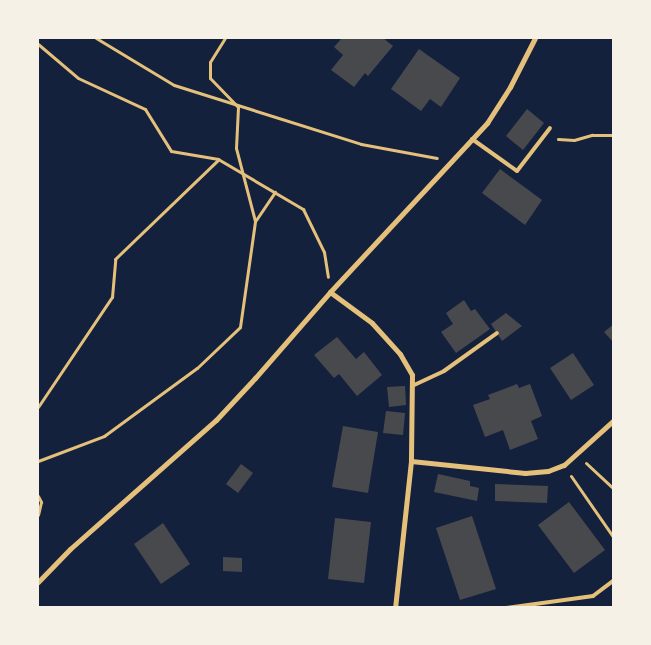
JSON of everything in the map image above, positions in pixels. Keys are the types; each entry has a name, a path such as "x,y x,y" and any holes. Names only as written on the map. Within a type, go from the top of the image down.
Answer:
{"street":[{"path":"38,582 70,549 216,420 330,292 487,123 510,87 534,38"},
{"path":"330,292 372,323 400,354 412,375 411,461 395,608"},
{"path":"411,461 525,473 548,471 564,465 614,420"}],"lane":[{"path":"472,139 517,171 550,128"},
{"path":"412,386 444,371 497,333"},
{"path":"506,608 593,596 614,580"}],"path":[{"path":"96,38 174,85 238,107 361,144 452,161"},
{"path":"38,462 104,436 197,368 240,327 255,221 236,148 238,107 210,78 210,62 225,38"},
{"path":"38,44 78,78 145,109 171,151 218,160 303,209 324,252 330,292"},
{"path":"547,132 553,138 562,140 592,135 614,135"},
{"path":"38,407 112,297 115,259 218,160"},
{"path":"255,221 274,192"},
{"path":"576,454 614,489"},
{"path":"564,465 614,538"},
{"path":"38,496 41,502 38,515"}],"building":[{"path":"342,38 383,38 393,46 368,76 365,73 354,87 331,70 343,55 334,47"},
{"path":"419,49 460,78 441,107 430,99 421,111 391,89"},
{"path":"527,109 544,123 523,150 506,136"},
{"path":"500,169 542,200 525,225 482,193"},
{"path":"464,300 471,311 475,309 490,329 456,353 441,332 453,324 446,313"},
{"path":"506,313 522,326 502,341 491,324"},
{"path":"614,324 614,343 604,332"},
{"path":"337,337 356,359 364,352 382,375 357,396 339,374 334,378 314,355"},
{"path":"573,353 594,385 571,400 550,368"},
{"path":"517,384 519,388 530,384 542,416 531,421 538,439 510,450 503,430 485,437 473,405 490,399 488,395"},
{"path":"405,386 406,405 389,407 387,387"},
{"path":"386,411 405,413 403,435 383,433"},
{"path":"343,426 378,432 368,493 332,487"},
{"path":"241,464 253,473 238,493 226,484"},
{"path":"438,474 470,481 470,486 479,488 477,501 434,492"},
{"path":"495,484 548,486 547,503 495,501"},
{"path":"569,502 605,550 574,573 538,525"},
{"path":"472,516 496,589 460,600 436,528"},
{"path":"335,518 371,522 364,583 328,579"},
{"path":"163,523 190,564 161,584 134,544"},
{"path":"223,557 242,558 242,572 223,571"}]}
